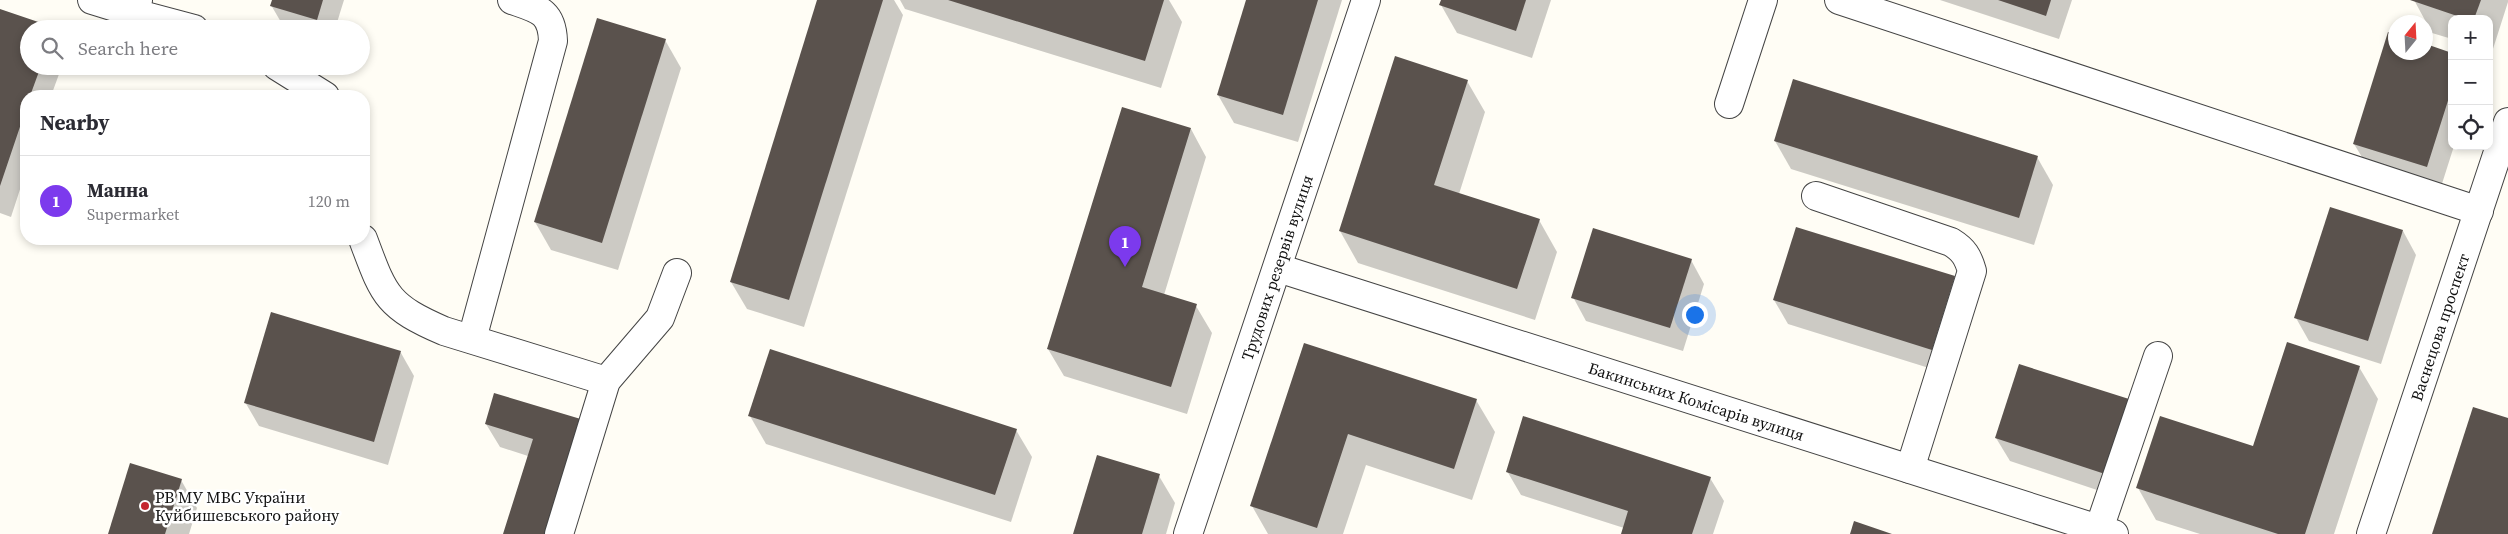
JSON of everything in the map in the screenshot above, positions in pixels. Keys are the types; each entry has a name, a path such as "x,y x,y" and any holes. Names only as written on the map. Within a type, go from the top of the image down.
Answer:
{"street":[{"path":"92,0 136,6 171,20"},
{"path":"472,339 553,41 552,27 547,16 535,8 512,0"},
{"name":"Трудових резервів вулиця","path":"1188,534 1366,0"},
{"path":"1729,104 1763,0"},
{"path":"1839,0 2479,211"},
{"path":"291,75 315,90"},
{"name":"Васнецова проспект","path":"2372,534 2508,122"},
{"path":"1816,196 1951,242 1963,250 1968,258 1972,271 1910,469"},
{"path":"365,245 380,284 394,304 418,320 444,331 606,381"},
{"name":"Бакинських Комісарів вулиця","path":"1278,268 2107,532"},
{"path":"559,534 606,381 660,318 677,273"},
{"path":"2107,532 2158,356"}],"building":[{"path":"272,0 323,0 317,20 270,6"},
{"path":"817,0 883,0 789,300 730,282"},
{"path":"948,0 1164,0 1145,61"},
{"path":"1246,0 1318,0 1283,115 1217,95"},
{"path":"1441,0 1526,0 1516,31 1439,5"},
{"path":"1998,0 2051,0 2046,16"},
{"path":"2410,0 2481,0 2475,15 2454,15"},
{"path":"0,9 32,20 20,20 20,75 38,75 32,90 20,90 20,127 0,186"},
{"path":"597,18 666,39 602,243 534,222"},
{"path":"2388,32 2388,60 2433,60 2433,46 2448,52 2448,101 2427,167 2353,144"},
{"path":"1395,56 1468,80 1434,185 1540,219 1517,289 1339,231"},
{"path":"1793,79 2038,156 2019,218 1774,141"},
{"path":"1122,107 1191,128 1142,287 1197,304 1171,387 1047,349"},
{"path":"2330,207 2403,230 2368,341 2294,318"},
{"path":"1796,227 1955,276 1932,350 1773,300"},
{"path":"1593,228 1692,259 1670,328 1571,298"},
{"path":"271,312 401,351 374,442 244,403"},
{"path":"2287,342 2360,366 2305,534 2278,534 2136,488 2160,416 2253,446"},
{"path":"1304,343 1477,399 1454,469 1348,434 1317,528 1250,506"},
{"path":"770,349 1017,429 995,495 748,416"},
{"path":"2019,364 2129,399 2105,474 1995,438"},
{"path":"494,393 584,420 548,534 503,534 533,439 485,424"},
{"path":"2473,407 2508,418 2508,534 2432,534"},
{"path":"1523,416 1711,477 1692,534 1621,534 1628,511 1506,472"},
{"path":"1097,455 1160,474 1142,534 1073,534"},
{"name":"РВ МУ МВС України Куйбишевського району","path":"130,463 182,479 165,534 108,534"},
{"path":"1854,521 1892,534 1850,534"}],"place":[{"name":"Манна","path":"1125,267"},
{"name":"РВ МУ МВС України Куйбишевського району","path":"145,506"}]}
